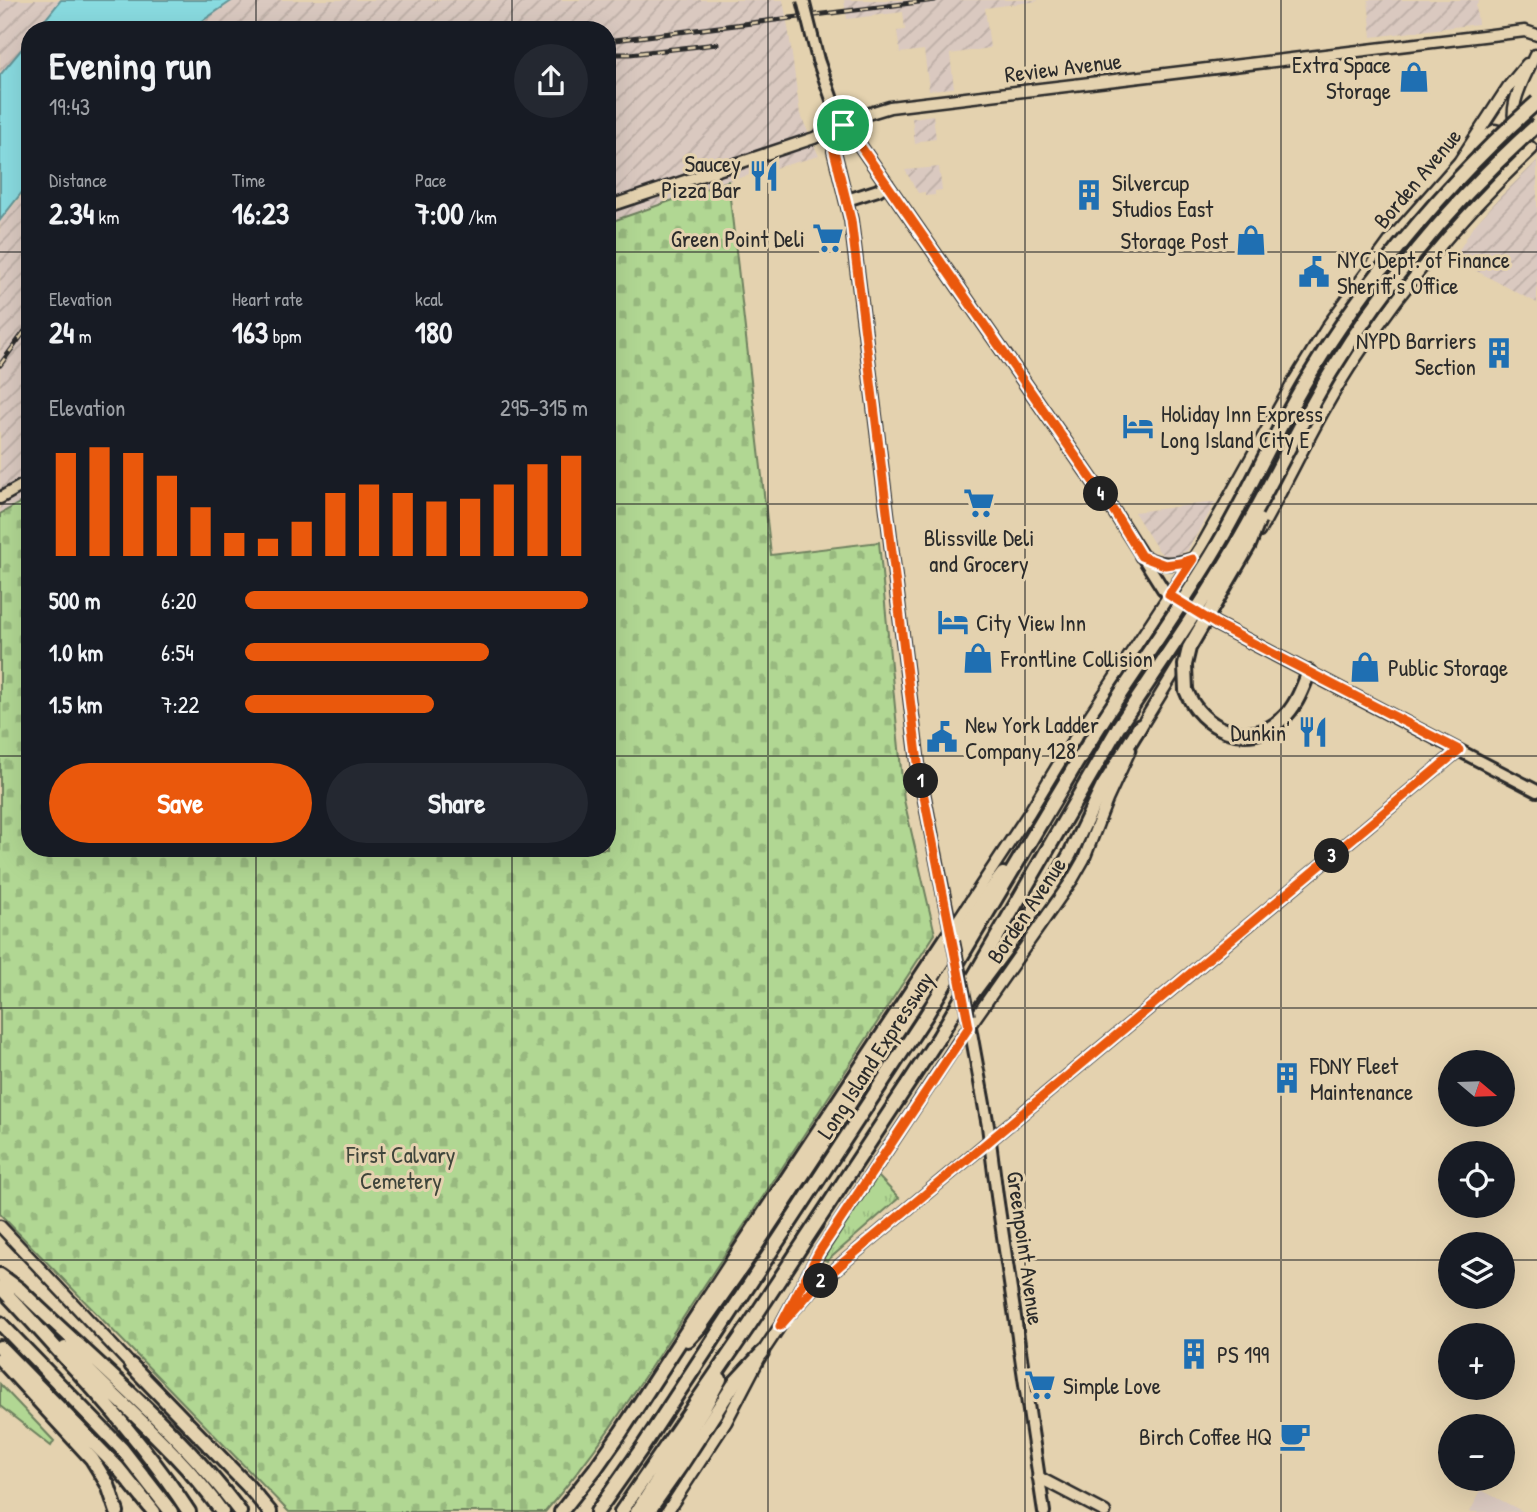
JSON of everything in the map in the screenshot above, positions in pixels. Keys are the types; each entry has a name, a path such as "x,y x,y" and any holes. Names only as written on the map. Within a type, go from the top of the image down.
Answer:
{"highway":[{"name":"Long Island Expressway","path":"597,1512 642,1448 945,986 1105,717 1217,545 1306,382 1357,302 1436,203 1490,145 1537,102"},
{"name":"Long Island Expressway","path":"621,1512 750,1324 939,1037 1119,726 1232,553 1341,356 1394,280 1462,199 1537,125"},
{"path":"1283,458 1249,545 1189,648 1185,665 1186,690 1196,710 1211,723 1235,733 1254,734 1271,727 1287,714 1309,673"},
{"path":"939,1037 1054,882 1102,788 1140,726"},
{"path":"660,1374 699,1328 746,1261 987,895 1034,835"},
{"path":"563,1512 613,1444 737,1254 952,936"},
{"path":"0,1275 19,1289 120,1401 188,1449 240,1512"},
{"path":"0,1287 120,1401 189,1471 222,1512"},
{"path":"0,1323 130,1458 171,1512"},
{"path":"637,1512 704,1408 750,1324"},
{"path":"0,1347 88,1446 112,1494 117,1512"},
{"path":"648,1512 736,1381 762,1353"},
{"path":"0,1359 88,1446 123,1474 154,1512"},
{"path":"131,1365 271,1512"},
{"path":"120,1401 151,1458 189,1512"},
{"path":"556,1512 575,1495"}],"main road":[{"path":"803,0 818,60 843,125 859,144 1115,513 1163,589 1207,619 1537,792"},
{"name":"Review Avenue","path":"616,204 814,138 870,113 912,104 1515,33 1528,32 1537,35"},
{"name":"Borden Avenue","path":"952,936 1030,813 1063,755 1193,559 1329,324 1392,238 1450,174 1508,87 1536,54"},
{"name":"Borden Avenue","path":"780,1326 819,1252 968,1021 1063,894 1084,859 1140,726 1250,549 1355,357 1436,250 1466,215 1531,149 1516,126 1514,104 1536,54"},
{"path":"1491,115 1521,137"},
{"name":"Greenpoint Avenue","path":"843,125 834,151 851,220 919,771 988,1126 1044,1512"},
{"path":"1468,150 1495,130 1521,137"},
{"path":"847,200 887,184"},
{"path":"0,498 21,486"},
{"path":"1141,556 1165,565 1193,559"},
{"path":"667,1512 726,1422 762,1353 780,1326 812,1290 1459,750"},
{"path":"0,1226 131,1365"},
{"path":"1038,1477 1105,1512"}],"shaded area":[{"path":"0,0 61,0 44,21 21,21 21,50 0,75"},
{"path":"233,0 783,0 800,114 819,156 728,181 616,220 616,21 202,21"},
{"path":"844,0 1038,1 985,8 990,48 950,54 954,88 929,90 924,50 900,53 897,31 905,30 903,12 847,19"},
{"path":"1368,0 1480,0 1476,6 1478,24 1372,37"},
{"path":"933,115 936,139 915,144 912,118"},
{"path":"1537,161 1537,303 1454,259 1472,228"},
{"path":"939,167 942,190 935,191 935,195 925,196 925,192 918,193 905,170"},
{"path":"21,196 21,502 0,514 0,221"},
{"path":"1216,502 1187,551 1174,556 1163,555 1158,550 1134,512"},
{"path":"1483,1491 1524,1512 1470,1512"}],"green space":[{"name":"First Calvary Cemetery","path":"728,181 771,555 879,542 904,800 935,934 625,1406 545,1512 289,1512 0,1214 0,514 21,502 21,857 616,857 616,220"},
{"path":"875,1173 899,1198 827,1261 823,1259 853,1206"},
{"path":"0,1384 54,1441 51,1446 0,1406"}],"water":[{"path":"61,0 233,0 202,21 44,21"},
{"path":"21,50 21,193 0,220 0,75"}],"railway":[{"path":"616,40 935,0"},
{"path":"616,54 717,44"},
{"path":"0,365 21,336"}],"place":[{"name":"Extra Space Storage","path":"1414,77"},
{"name":"Saucey Pizza Bar","path":"764,176"},
{"name":"Silvercup Studios East","path":"1089,195"},
{"name":"Green Point Deli","path":"828,238"},
{"name":"Storage Post","path":"1251,240"},
{"name":"NYC Dept. of Finance Sheriff's Office","path":"1314,272"},
{"name":"NYPD Barriers Section","path":"1499,353"},
{"name":"Holiday Inn Express Long Island City E","path":"1138,426"},
{"name":"Blissville Deli and Grocery","path":"979,503"},
{"name":"City View Inn","path":"953,622"},
{"name":"Frontline Collision","path":"978,658"},
{"name":"Public Storage","path":"1365,667"},
{"name":"Dunkin'","path":"1313,732"},
{"name":"New York Ladder Company 128","path":"942,737"},
{"name":"FDNY Fleet Maintenance","path":"1287,1078"},
{"name":"PS 199","path":"1194,1354"},
{"name":"Simple Love","path":"1040,1385"},
{"name":"Birch Coffee HQ","path":"1295,1436"}],"route":[{"path":"843,125 988,329 1115,513 1141,556 1165,565 1193,559 1169,595 1216,624 1459,750 845,1261 812,1290 780,1326 819,1252 969,1027 919,771 851,220 834,151 843,125"}]}
